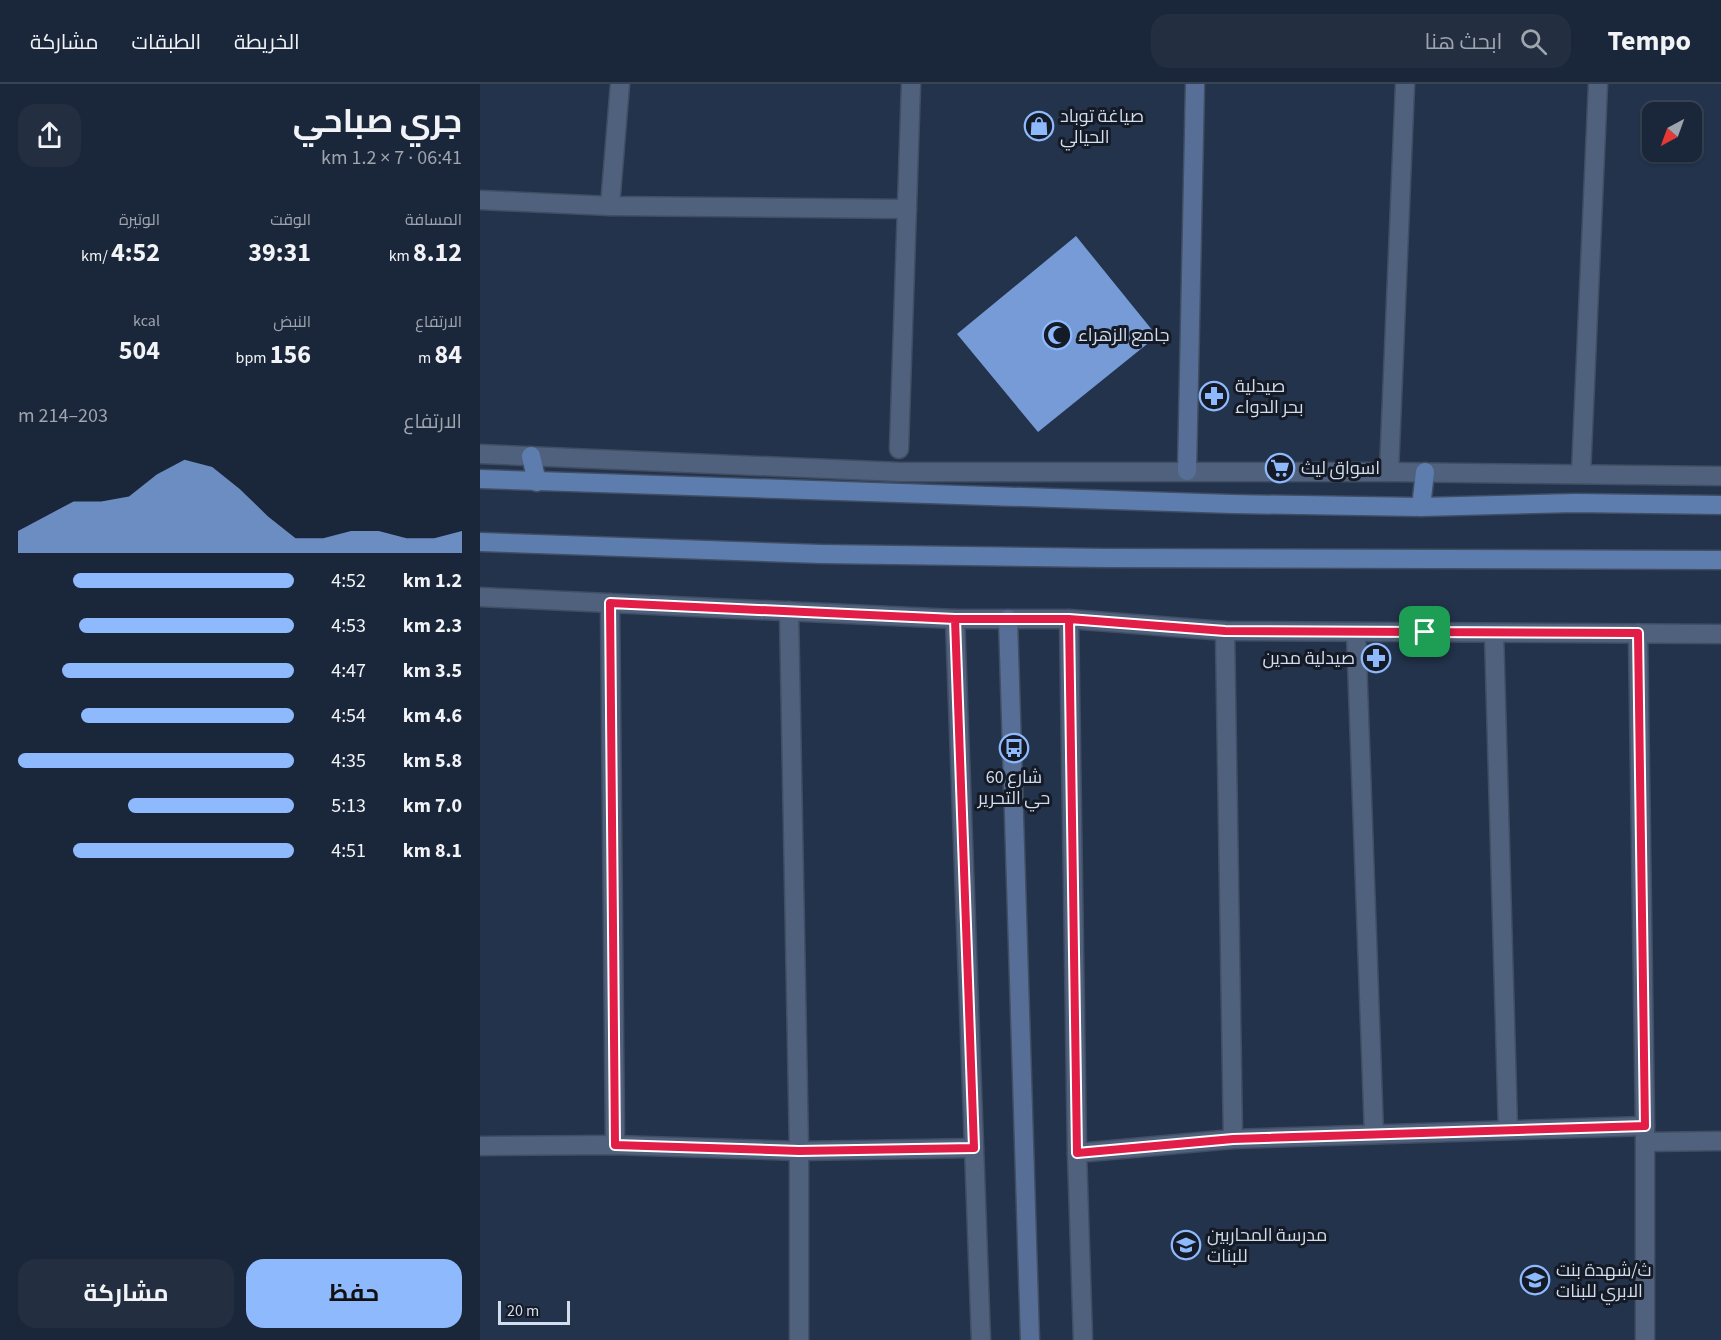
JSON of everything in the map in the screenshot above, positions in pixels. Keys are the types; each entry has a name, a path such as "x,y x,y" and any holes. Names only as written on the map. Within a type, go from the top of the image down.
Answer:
{"main road":[{"path":"531,456 537,482"},
{"path":"1421,507 1425,472"},
{"path":"480,479 1232,504 1421,507 1575,503 1721,505"},
{"path":"480,542 821,554 1721,560"}],"street":[{"path":"610,206 620,84"},
{"path":"899,449 911,84"},
{"path":"1187,471 1195,84"},
{"path":"1389,472 1405,84"},
{"path":"1581,474 1598,84"},
{"path":"480,200 610,206 907,209"},
{"path":"480,453 900,472 1425,472 1721,476"},
{"path":"480,597 955,619 1069,619 1225,631 1721,634"},
{"path":"610,603 615,1145"},
{"path":"789,611 799,1151 799,1340"},
{"path":"955,619 981,1340"},
{"path":"1008,619 1030,1340"},
{"path":"1069,619 1077,1153 1083,1340"},
{"path":"1225,631 1233,1139"},
{"path":"1356,632 1374,1134"},
{"path":"1494,633 1508,1130"},
{"path":"1638,633 1645,1134 1645,1340"},
{"path":"1077,1153 1233,1139 1508,1130 1645,1134 1721,1141"},
{"path":"480,1146 615,1145 799,1151 974,1148"}],"building":[{"name":"جامع الزهراء","path":"1076,236 1157,336 1038,432 957,334"}],"place":[{"name":"صياغة توباد الحيالي","path":"1039,126"},
{"name":"جامع الزهراء","path":"1057,335"},
{"name":"صيدلية بحر الدواء","path":"1214,396"},
{"name":"اسواق ليث","path":"1280,468"},
{"name":"صيدلية مدين","path":"1376,658"},
{"name":"شارع 60 حي التحرير","path":"1014,748"},
{"name":"مدرسة المحاربين للبنات","path":"1186,1245"},
{"name":"ث/شهدة بنت الابري للبنات","path":"1535,1280"}],"route":[{"path":"1425,632 1225,631 1069,619 955,619 974,1148 799,1151 615,1145 610,603 955,619 1008,619 1069,619 1077,1153 1233,1139 1645,1126 1638,633 1425,632"}]}
